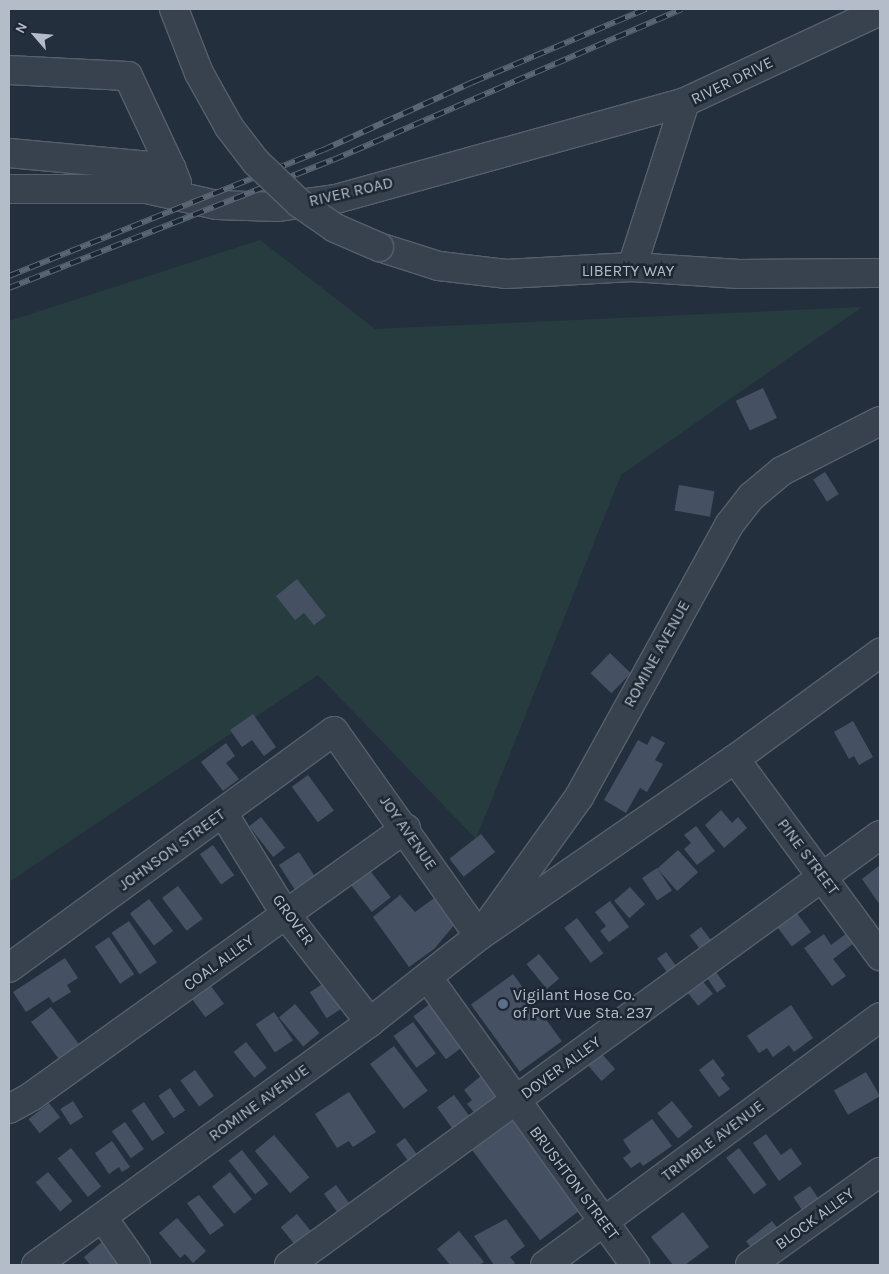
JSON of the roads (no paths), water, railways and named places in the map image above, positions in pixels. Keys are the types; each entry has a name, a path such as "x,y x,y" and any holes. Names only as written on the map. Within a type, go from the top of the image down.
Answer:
{"street":[{"name":"LIBERTY WAY","path":"174,9 208,88 228,127 256,162 300,203 336,228 379,247 439,266 506,274 632,267 739,274 880,273"},
{"name":"RIVER DRIVE","path":"632,267 685,102 880,11"},
{"path":"9,70 128,76 171,168 182,197"},
{"name":"RIVER ROAD","path":"9,189 147,189 217,204 278,207 336,199 685,102"},
{"path":"9,152 171,168"},
{"name":"ROMINE AVENUE","path":"479,936 579,797 729,525 752,496 782,470 880,420"},
{"name":"ROMINE AVENUE","path":"36,1265 370,1022 479,936 735,759 880,652"},
{"name":"JOY AVENUE","path":"334,731 406,828 479,936"},
{"name":"JOHNSON STREET","path":"9,968 223,814 334,731"},
{"name":"PINE STREET","path":"735,759 823,876 880,956"},
{"name":"GROVER","path":"223,814 286,915 370,1022"},
{"name":"COAL ALLEY","path":"20,1102 406,828"},
{"name":"DOVER ALLEY","path":"290,1265 880,835"},
{"name":"BRUSHTON STREET","path":"428,978 514,1102 635,1265"},
{"name":"TRIMBLE AVENUE","path":"545,1265 880,1017"},
{"name":"BLOCK ALLEY","path":"750,1265 880,1172"},
{"path":"102,1218 136,1265"}],"railway":[{"path":"9,276 323,150 473,82 646,9"},
{"path":"9,288 333,160 682,9"}],"place":[{"name":"Vigilant Hose Co. of Port Vue Sta. 237","path":"503,1004"}]}
